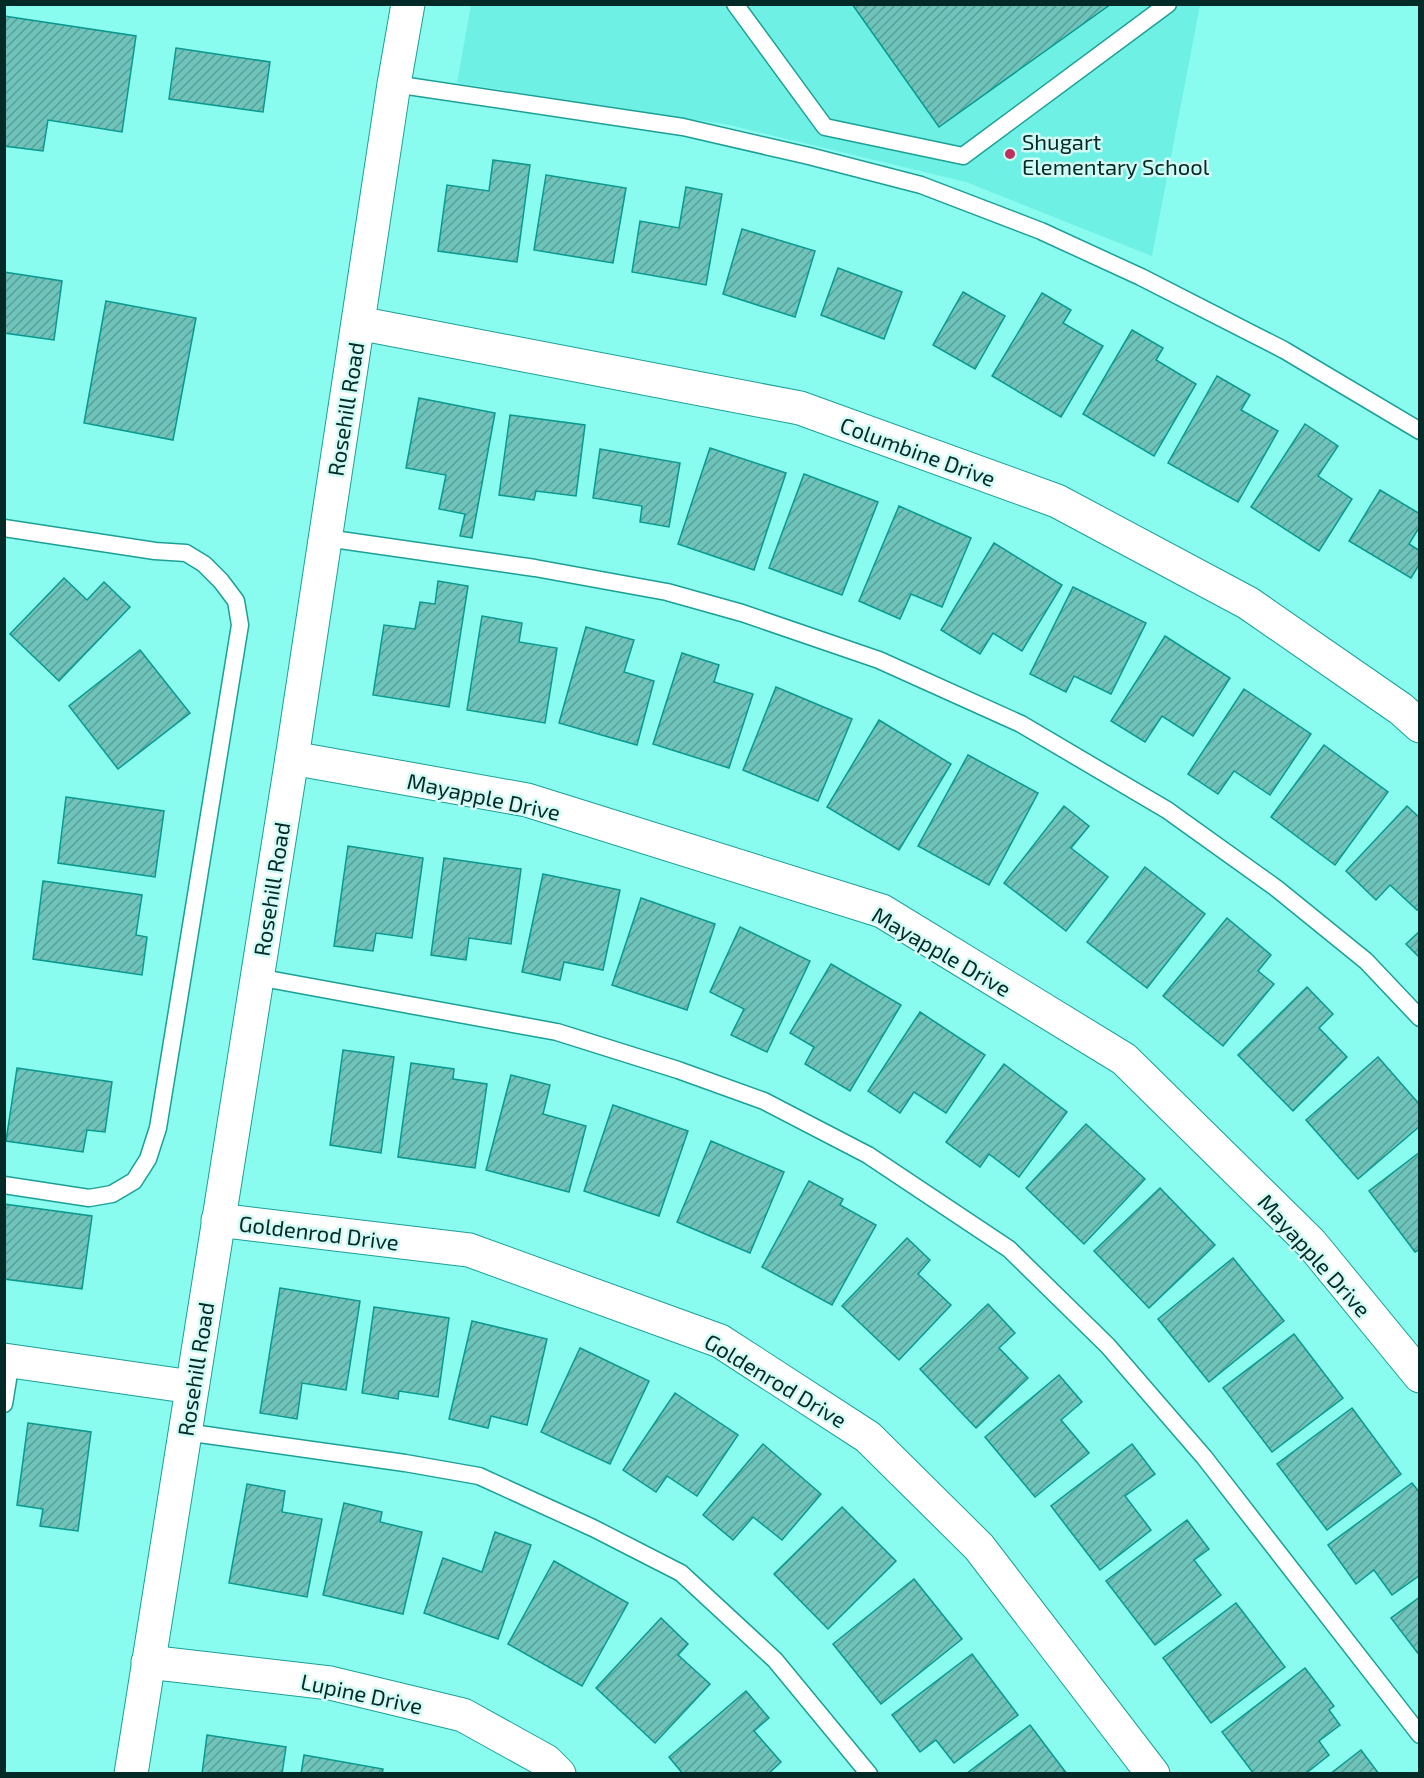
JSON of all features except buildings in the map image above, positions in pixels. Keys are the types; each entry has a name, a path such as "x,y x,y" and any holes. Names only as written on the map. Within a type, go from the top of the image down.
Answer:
{"street":[{"name":"Rosehill Road","path":"130,1773 292,758 408,4"},
{"name":"Columbine Drive","path":"358,323 800,408 1057,501 1248,603 1401,709 1419,726"},
{"name":"Mayapple Drive","path":"292,758 527,800 882,911 1124,1059 1311,1244 1419,1376"},
{"name":"Goldenrod Drive","path":"218,1220 470,1250 720,1341 868,1437 979,1547 1154,1773"},
{"path":"8,1360 192,1387"},
{"name":"Lupine Drive","path":"148,1662 330,1683 463,1714 546,1761 559,1773"}],"lane":[{"path":"735,4 825,127 963,156 1168,4"},
{"path":"394,84 683,127 921,185 1041,231 1142,277 1284,350 1419,431"},
{"path":"4,528 155,551 186,553 204,564 236,601 240,626 159,1128 148,1159 134,1180 112,1194 88,1198 4,1185"},
{"path":"326,538 536,568 667,592 742,613 879,660 1021,724 1167,810 1276,888 1366,961 1419,1018"},
{"path":"257,977 557,1032 678,1070 764,1101 868,1155 1009,1249 1108,1346 1204,1457 1419,1735"},
{"path":"4,1404 8,1360"},
{"path":"185,1432 405,1463 479,1476 593,1528 681,1573 775,1660 869,1773"}],"shaded area":[{"name":"Shugart Elementary School","path":"471,5 1200,5 1152,256 966,182 729,125 457,83"}],"place":[{"name":"Shugart Elementary School","path":"1010,154"}]}
